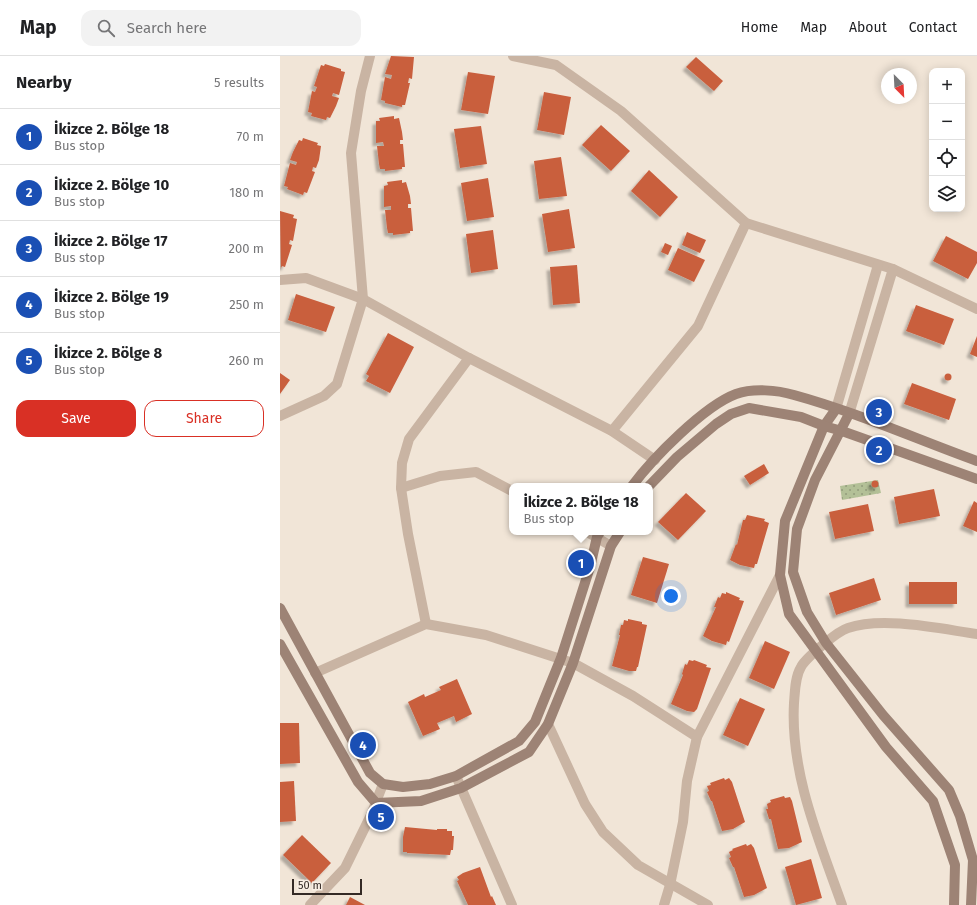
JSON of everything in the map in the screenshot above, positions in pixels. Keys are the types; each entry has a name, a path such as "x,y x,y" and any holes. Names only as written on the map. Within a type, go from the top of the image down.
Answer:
{"main road":[{"path":"635,483 655,460 712,408 737,394 755,390 792,394 977,461"},
{"path":"652,483 677,457 716,424 731,414 749,408 801,417 977,479"},
{"path":"836,409 824,426 785,521 780,575 789,614 886,747 933,801 955,865 954,905"},
{"path":"850,414 815,480 797,529 793,572 798,591 826,643 883,715 949,790 960,816 973,860 971,905"},
{"path":"280,608 370,773 383,784 403,787 430,784 456,776 519,740 535,722 561,658 590,567 595,535"},
{"path":"280,644 358,782 376,803 421,802 461,788 529,752 548,724 573,663 611,546 618,535"}],"street":[{"path":"280,416 324,396 337,384 363,299 352,153 361,91 370,56"},
{"path":"513,56 556,66 621,111 746,223 893,269 977,309"},
{"path":"612,431 698,326 746,223"},
{"path":"836,409 878,265"},
{"path":"850,414 893,269"},
{"path":"280,280 306,278 363,299 468,358 612,431 655,460"},
{"path":"426,624 408,534 401,488 402,463 409,439 468,358"},
{"path":"401,488 440,476 476,472 509,489"},
{"path":"596,535 611,546"},
{"path":"664,905 670,885 683,822 687,781 697,736 780,575"},
{"path":"316,673 426,624 486,635 561,658 633,696 697,736"},
{"path":"842,905 819,841 797,760 793,726 796,686 801,667 815,651 847,628 870,624 911,625 977,634"},
{"path":"548,724 585,804 603,832 638,864 670,885 708,905"},
{"path":"456,776 512,905"},
{"path":"310,905 345,868 376,803 383,784"}],"green space":[{"path":"878,480 881,493 842,500 840,486"}],"building":[{"path":"391,56 414,57 412,79 409,78 408,83 410,83 405,105 402,105 402,107 385,103 385,101 381,100 385,77 391,79 392,75 385,74"},
{"path":"696,57 723,81 714,91 686,67"},
{"path":"325,64 341,69 341,71 345,72 339,95 333,93 332,96 339,98 336,106 330,118 327,117 326,120 311,116 312,113 308,112 312,91 315,92 317,87 314,86 321,65 324,66"},
{"path":"468,72 495,76 488,114 461,110"},
{"path":"544,92 571,97 564,135 537,130"},
{"path":"394,116 394,119 399,118 403,140 400,140 400,144 403,144 405,167 402,167 402,169 385,171 385,169 380,169 379,164 377,146 384,146 383,142 376,143 376,121 380,121 379,118"},
{"path":"601,125 630,151 611,171 582,145"},
{"path":"481,126 487,164 460,168 454,129"},
{"path":"303,138 318,143 317,145 321,146 319,160 316,168 313,167 312,171 315,172 307,193 304,192 303,195 287,189 288,187 284,186 290,163 296,165 297,162 290,160 293,152 299,140 302,141"},
{"path":"561,157 567,196 539,199 534,161"},
{"path":"649,170 678,197 660,217 631,191"},
{"path":"488,178 494,217 467,221 461,183"},
{"path":"402,180 402,183 406,182 410,196 411,204 408,204 408,208 411,208 413,231 410,231 410,233 393,235 393,233 388,233 387,228 385,210 391,210 391,206 384,207 384,186 388,185 387,182"},
{"path":"569,209 575,248 548,252 542,214"},
{"path":"280,211 294,215 293,218 297,219 293,241 290,240 289,244 292,245 285,267 282,266 281,268"},
{"path":"493,230 498,269 471,273 466,234"},
{"path":"687,232 706,240 700,253 682,245"},
{"path":"946,236 977,252 977,263 968,279 933,261"},
{"path":"665,243 672,246 668,255 661,252"},
{"path":"678,248 705,260 694,282 668,270"},
{"path":"577,265 580,303 553,305 550,267"},
{"path":"296,294 335,307 326,332 288,320"},
{"path":"916,305 954,319 944,345 906,331"},
{"path":"388,333 414,347 390,393 366,381 369,376 366,374"},
{"path":"977,336 977,357 970,354"},
{"path":"280,373 290,380 280,394"},
{"path":"948,374 951,377 948,380 945,377"},
{"path":"912,383 956,399 949,420 904,404"},
{"path":"764,464 769,473 750,485 744,476"},
{"path":"875,481 878,484 875,487 872,484"},
{"path":"934,489 940,516 899,524 894,497"},
{"path":"686,493 706,511 678,540 658,522"},
{"path":"974,501 977,503 977,532 963,526"},
{"path":"868,504 874,531 835,539 829,512"},
{"path":"747,515 765,519 764,521 769,523 757,564 755,564 754,568 740,565 730,560 736,544 737,545 743,520 745,520"},
{"path":"643,557 669,564 657,603 631,595"},
{"path":"874,578 881,600 836,615 829,593"},
{"path":"909,582 957,582 957,604 909,604"},
{"path":"726,592 740,598 739,600 744,601 729,642 727,641 726,645 712,641 703,636 716,607 714,607 718,597 720,598 722,593 726,594"},
{"path":"628,619 642,622 642,624 647,625 636,671 629,671 612,666 621,625 623,625 624,620 628,621"},
{"path":"765,641 790,652 774,689 749,678"},
{"path":"689,660 694,660 707,665 706,667 711,668 697,709 694,712 687,711 671,704 683,675 685,664 687,665"},
{"path":"457,679 472,714 456,722 454,716 437,723 440,729 423,736 408,702 424,694 425,697 441,690 439,687"},
{"path":"740,698 765,709 748,746 723,735"},
{"path":"280,723 299,723 300,763 280,764"},
{"path":"724,778 725,780 729,778 732,782 745,822 733,829 722,831 712,801 707,792 709,791 707,786 711,785 710,783"},
{"path":"294,781 296,821 280,822 280,782"},
{"path":"784,796 785,798 790,797 792,801 802,842 789,848 778,849 771,819 769,819 766,809 768,809 767,804 771,802 770,800"},
{"path":"405,827 437,830 447,829 447,831 452,831 452,836 454,836 453,850 451,850 450,855 403,852"},
{"path":"302,835 331,863 312,883 283,855"},
{"path":"746,844 747,846 751,844 754,848 767,888 754,895 744,897 734,867 729,858 731,857 729,852 733,850 732,849"},
{"path":"811,859 822,898 796,905 785,867"},
{"path":"480,867 491,897 492,896 496,905 468,905 457,881 459,880 457,877 463,873"},
{"path":"350,897 365,905 346,905"}],"place":[{"name":"İkizce 2. Bölge 17","path":"879,412"},
{"name":"İkizce 2. Bölge 10","path":"879,450"},
{"name":"İkizce 2. Bölge 18","path":"581,563"},
{"name":"İkizce 2. Bölge 19","path":"363,745"},
{"name":"İkizce 2. Bölge 8","path":"381,817"}]}
